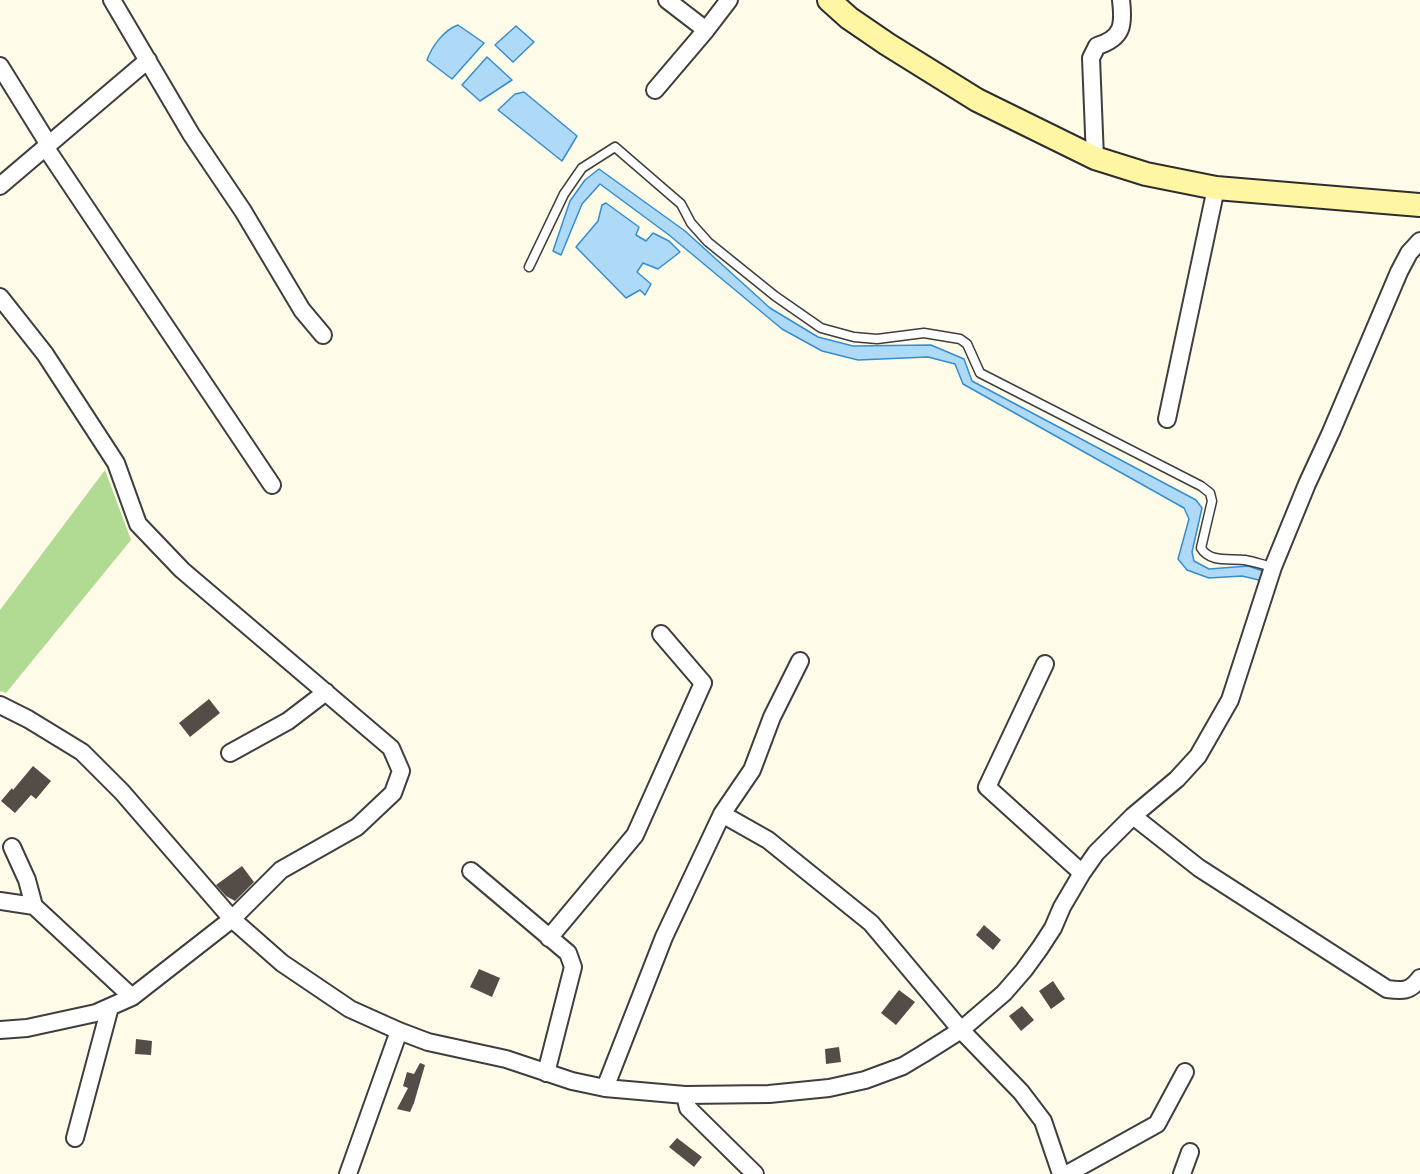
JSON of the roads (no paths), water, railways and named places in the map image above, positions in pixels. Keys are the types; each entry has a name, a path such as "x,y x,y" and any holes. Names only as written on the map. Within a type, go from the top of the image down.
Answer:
{"main road":[{"path":"829,0 849,18 887,44 977,100 1095,158 1146,174 1216,188 1420,205"}],"street":[{"path":"112,0 191,134 243,211 302,310 323,335"},
{"path":"668,0 706,30"},
{"path":"656,90 729,0"},
{"path":"1095,158 1091,58 1097,46 1115,37 1121,28 1121,0"},
{"path":"0,186 148,60"},
{"path":"0,66 47,146 273,485"},
{"path":"1167,419 1216,188"},
{"path":"0,705 28,718 82,752 122,792 232,919 282,963 350,1009 399,1031 428,1042 506,1059 572,1082 604,1088 685,1095 769,1094 829,1088 865,1080 903,1066 961,1030 1004,993 1024,970 1053,928 1062,907 1096,853 1133,816 1177,779 1198,756 1230,700 1273,567 1307,484 1399,272 1409,253 1420,241"},
{"path":"0,297 45,354 116,463 138,524 182,570 392,748 400,771 393,793 357,827 281,870 232,919 132,997 96,1013 27,1028 0,1030"},
{"path":"549,938 635,835 703,684 661,634"},
{"path":"604,1088 664,937 722,814 752,770 772,717 800,661"},
{"path":"1044,664 987,787 1082,873"},
{"path":"230,753 288,721 326,692"},
{"path":"722,814 768,840 871,923 961,1030 1021,1092 1043,1121 1060,1174"},
{"path":"1133,816 1199,868 1387,989 1403,991 1420,978"},
{"path":"12,847 27,880 34,906 132,997"},
{"path":"471,871 568,953 573,967 546,1073"},
{"path":"0,902 34,906"},
{"path":"75,1138 110,1007"},
{"path":"348,1174 399,1031"},
{"path":"1067,1174 1157,1124 1185,1072"},
{"path":"685,1095 688,1108 755,1174"},
{"path":"1182,1174 1190,1152"}],"lane":[{"path":"529,267 564,194 582,168 615,147 681,204 691,223 708,242 775,296 821,328 854,337 877,339 924,333 960,339 967,344 980,373 1210,492 1212,501 1201,548 1204,553 1214,558 1246,560 1273,567"}],"water":[{"path":"458,25 484,43 452,79 427,60 439,39"},
{"path":"516,26 534,42 513,62 495,45"},
{"path":"487,57 512,80 480,101 462,85"},
{"path":"524,92 577,136 562,161 498,110 515,94"},
{"path":"599,169 685,231 770,308 818,337 853,346 931,345 964,359 972,381 1196,500 1202,508 1192,552 1194,561 1209,569 1248,566 1266,572 1263,581 1242,576 1209,578 1187,570 1178,559 1189,519 1184,508 963,384 955,364 928,357 858,360 822,351 782,329 669,235 600,184 582,204 561,255 553,251 570,201 585,180"},
{"path":"606,203 639,227 636,235 646,241 653,233 669,241 680,252 658,269 643,263 637,272 651,284 645,295 640,290 626,298 576,247 598,221 602,205"}]}
